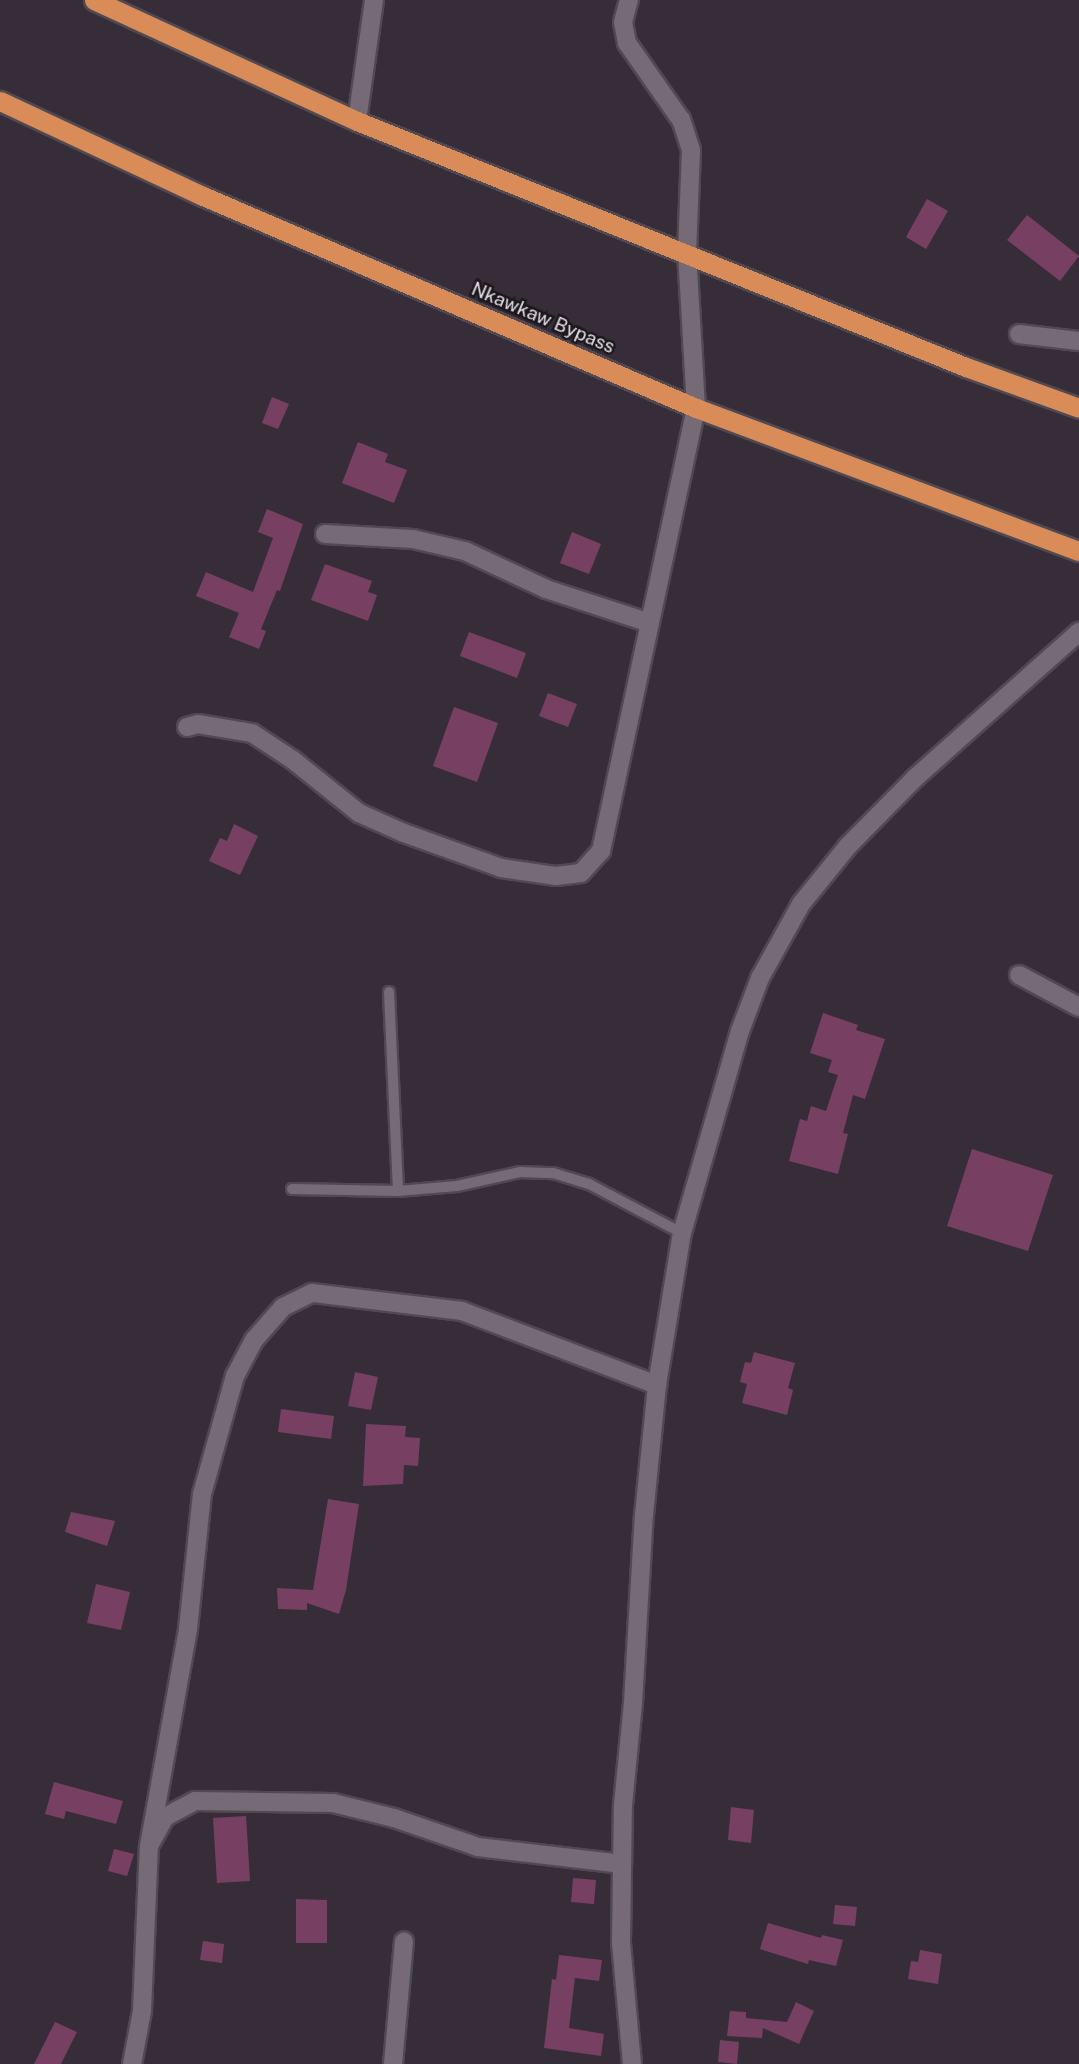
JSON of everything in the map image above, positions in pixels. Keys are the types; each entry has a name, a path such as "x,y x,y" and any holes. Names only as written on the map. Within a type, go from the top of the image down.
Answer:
{"highway":[{"path":"94,0 357,121 966,367 1079,408"},
{"name":"Nkawkaw Bypass","path":"0,101 203,196 696,408 1079,551"}],"street":[{"path":"357,121 374,0"},
{"path":"187,727 198,724 252,733 293,760 359,813 428,842 501,868 556,876 580,873 601,851 696,408 687,254 691,150 681,120 627,43 624,22 629,0"},
{"path":"1019,334 1079,341"},
{"path":"325,534 413,539 466,551 546,589 650,623"},
{"path":"632,2064 621,1942 623,1805 633,1703 644,1515 657,1385 682,1233 740,1031 760,978 801,904 848,846 915,778 1079,632"},
{"path":"1019,975 1079,1007"},
{"path":"132,2064 142,2011 149,1846 188,1629 202,1494 235,1376 254,1340 283,1307 312,1293 462,1311 657,1385"},
{"path":"149,1846 165,1817 195,1801 333,1803 359,1807 478,1847 622,1864"},
{"path":"393,2064 404,1941"}],"lane":[{"path":"389,992 398,1191"},
{"path":"292,1189 398,1191 457,1186 520,1172 553,1173 589,1184 682,1233"}],"building":[{"path":"927,199 948,211 926,249 906,237"},
{"path":"1027,215 1079,256 1060,281 1007,240"},
{"path":"272,397 289,404 278,429 262,423"},
{"path":"358,442 388,454 385,462 407,470 394,503 342,483"},
{"path":"267,509 303,524 280,591 277,590 261,629 266,631 259,649 229,637 239,613 196,596 206,572 253,592 273,538 258,532"},
{"path":"572,532 601,544 589,574 560,563"},
{"path":"325,564 372,581 368,592 377,595 368,621 311,600"},
{"path":"469,632 526,653 517,678 460,656"},
{"path":"548,693 577,704 568,727 539,716"},
{"path":"454,707 498,723 477,782 433,766"},
{"path":"234,824 258,836 240,875 209,861 220,838 227,841"},
{"path":"823,1013 858,1025 856,1030 885,1039 865,1099 853,1095 843,1133 848,1134 838,1174 789,1161 800,1119 807,1121 811,1106 826,1111 838,1075 828,1072 832,1060 810,1053"},
{"path":"972,1149 1053,1175 1028,1251 947,1226"},
{"path":"754,1352 795,1363 788,1388 793,1390 787,1415 742,1403 747,1384 740,1382 745,1362 751,1363"},
{"path":"355,1372 378,1377 371,1410 348,1406"},
{"path":"281,1409 334,1416 331,1439 278,1432"},
{"path":"366,1424 406,1426 405,1437 420,1438 418,1466 404,1465 403,1484 363,1486"},
{"path":"328,1499 359,1504 346,1590 339,1614 307,1603 307,1610 278,1609 277,1588 313,1590"},
{"path":"71,1512 115,1521 107,1546 65,1532"},
{"path":"96,1584 130,1592 121,1630 87,1623"},
{"path":"54,1782 123,1801 116,1824 66,1811 64,1819 45,1814"},
{"path":"731,1807 754,1810 751,1843 728,1840"},
{"path":"246,1816 250,1881 217,1883 213,1818"},
{"path":"114,1849 134,1854 127,1876 108,1871"},
{"path":"573,1878 596,1880 594,1904 571,1902"},
{"path":"296,1899 327,1900 327,1943 296,1943"},
{"path":"835,1905 857,1907 855,1926 833,1924"},
{"path":"768,1923 821,1938 822,1935 843,1940 836,1966 809,1960 808,1964 760,1949"},
{"path":"203,1941 224,1944 222,1963 200,1960"},
{"path":"920,1950 942,1954 938,1984 908,1979 911,1961 918,1962"},
{"path":"559,1955 602,1960 599,1981 575,1978 569,2028 604,2034 601,2056 544,2048 552,1979 556,1980"},
{"path":"796,2002 814,2011 799,2044 763,2028 762,2038 727,2036 730,2011 746,2012 746,2018 787,2022"},
{"path":"55,2022 77,2032 61,2064 34,2064"},
{"path":"720,2040 739,2042 737,2064 718,2062"}]}
